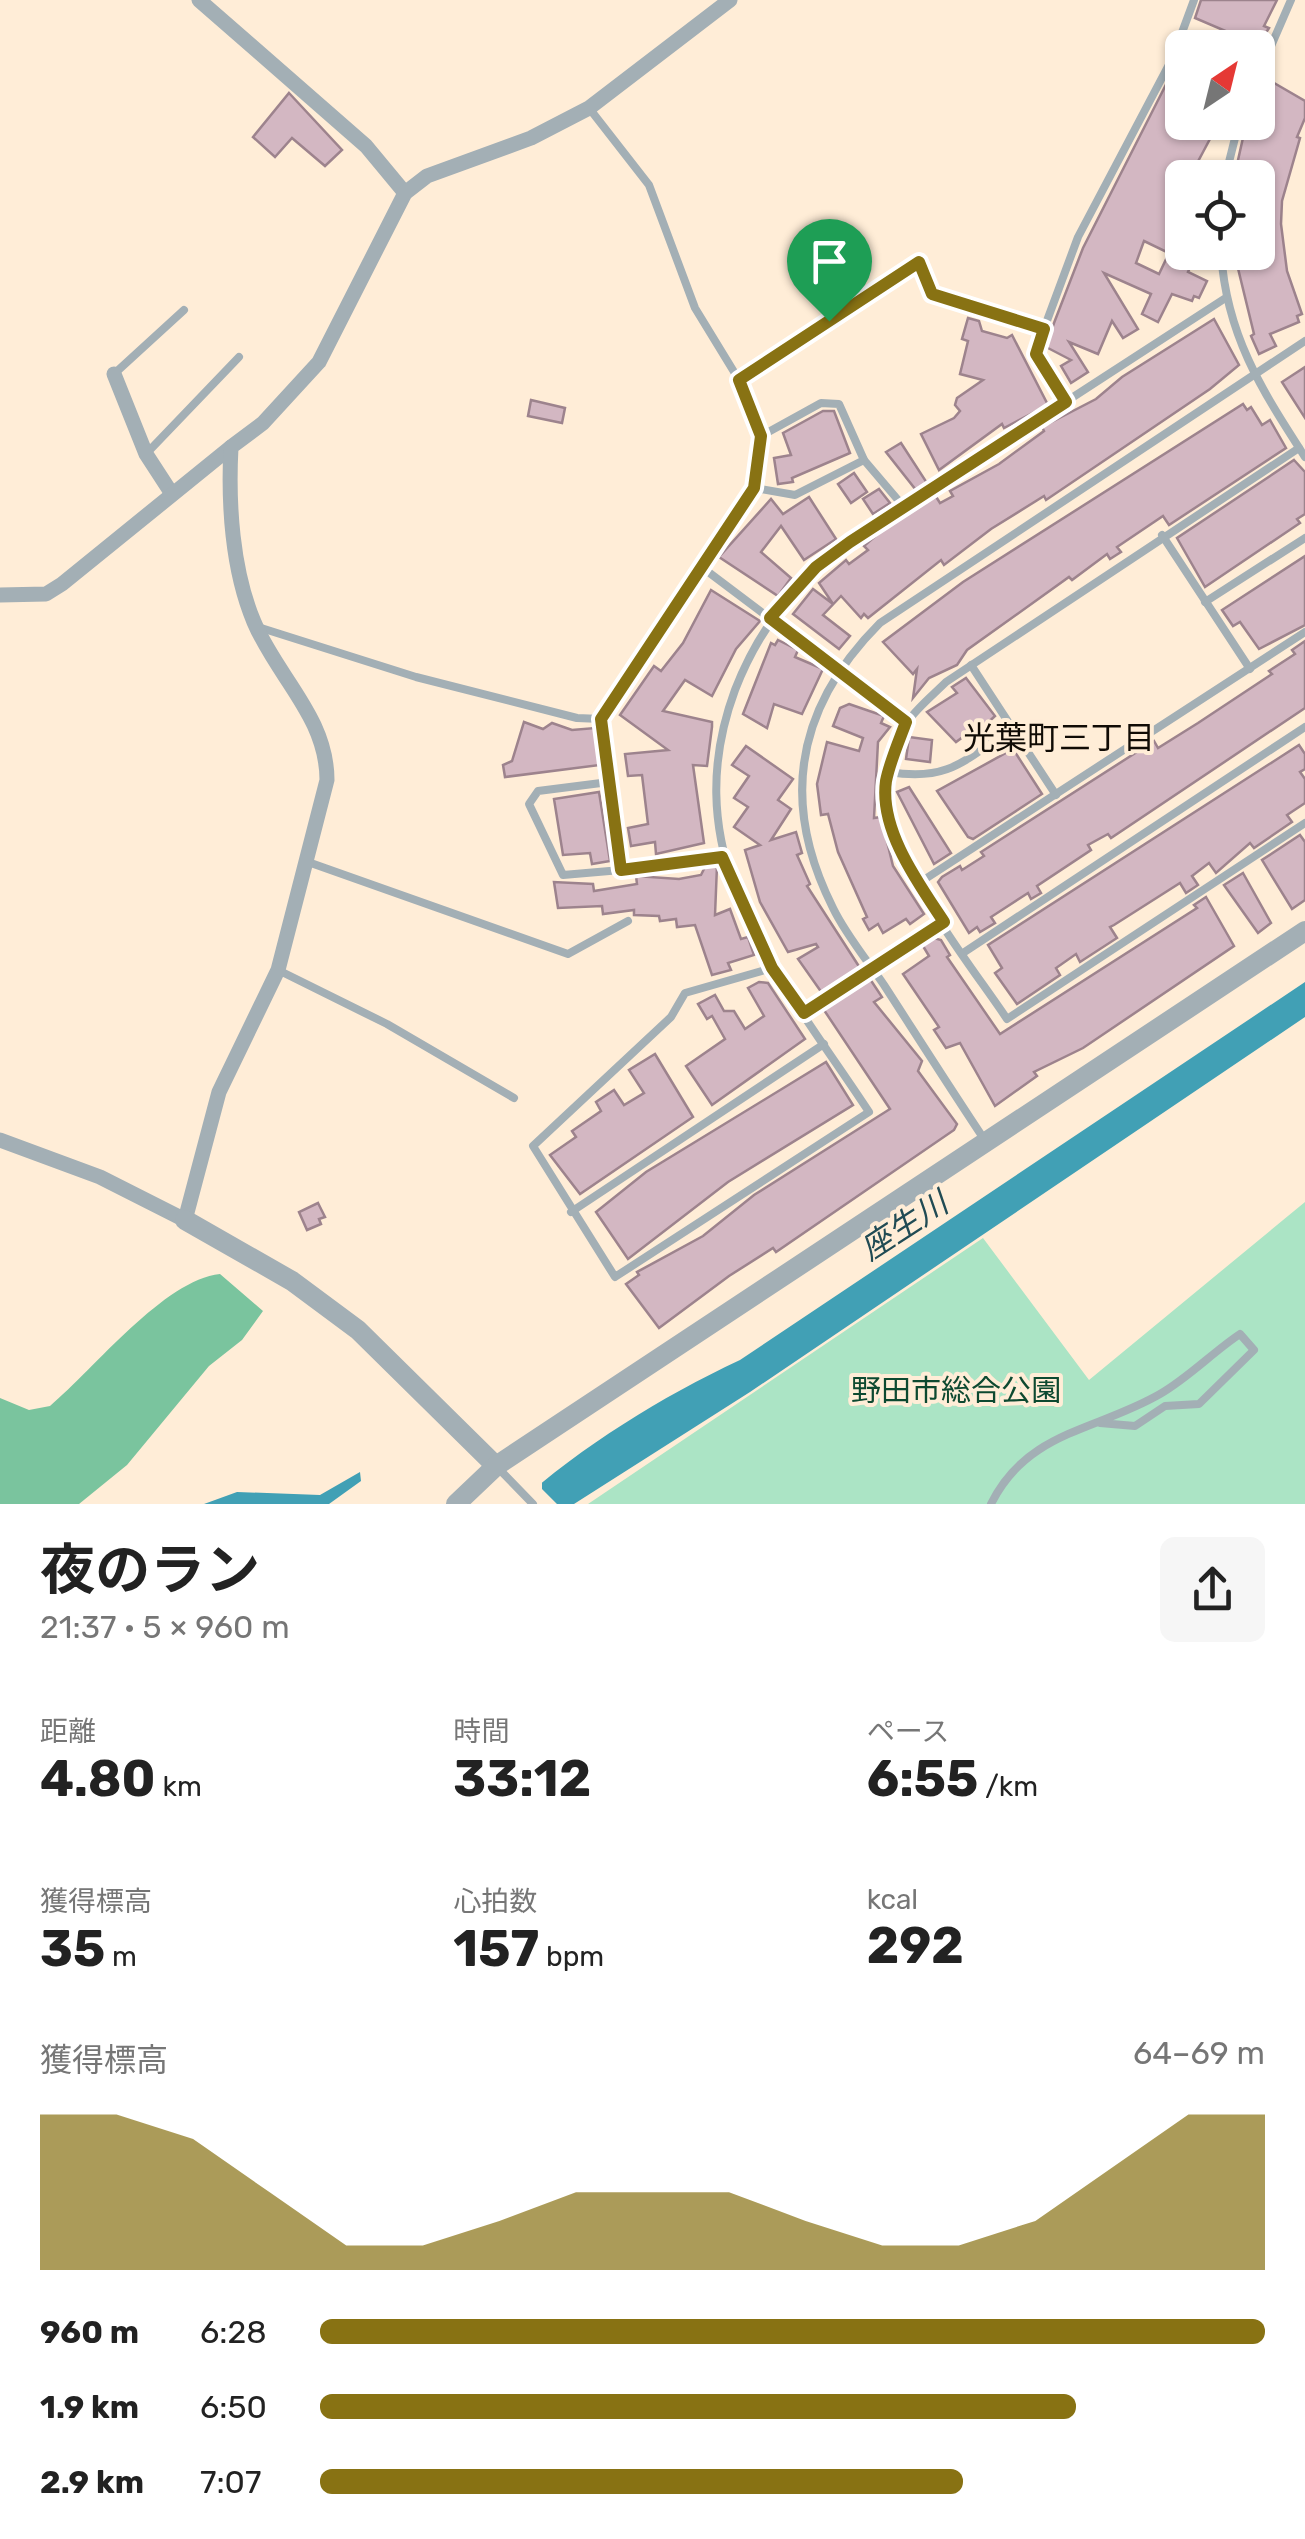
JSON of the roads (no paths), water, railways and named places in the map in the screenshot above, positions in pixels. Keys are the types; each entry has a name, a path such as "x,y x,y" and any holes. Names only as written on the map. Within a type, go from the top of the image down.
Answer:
{"street":[{"path":"198,0 366,146 405,193"},
{"path":"0,595 46,594 264,423 319,362 405,193 427,176 531,138 588,108 730,0"},
{"path":"114,374 146,454 172,494"},
{"path":"184,1220 218,1092 278,970 325,791 327,760 311,716 255,626 243,592 229,486 231,448"},
{"path":"456,1504 496,1466 1305,932"},
{"path":"0,1140 100,1177 292,1282 358,1330 496,1466"}],"lane":[{"path":"1066,402 1036,354 1078,237 1174,56 1194,0"},
{"path":"1275,37 1291,0"},
{"path":"588,108 649,185 695,308 739,380 761,436 754,488 699,565 669,619 601,719 621,870"},
{"path":"739,380 919,262 932,294 1044,329"},
{"path":"1222,270 1224,299 1256,374 1302,452 1162,535 946,682 906,722 886,784 891,820 898,845 919,884 1007,1019 1305,823"},
{"path":"772,968 685,993 671,1017 534,1146 615,1278 868,1112 772,968 722,857 714,783 726,716 745,665 770,618 816,567 1224,299"},
{"path":"114,374 184,310"},
{"path":"986,1142 834,910 812,858 803,820 804,765 811,722 838,670 880,622 1305,341"},
{"path":"146,454 238,357"},
{"path":"761,436 821,404 839,404 864,460 904,507"},
{"path":"754,488 795,495 864,460"},
{"path":"1162,535 1250,668"},
{"path":"1205,602 1305,538"},
{"path":"699,565 906,722"},
{"path":"255,626 416,677 576,718 601,719"},
{"path":"919,884 1305,632"},
{"path":"972,665 1056,795"},
{"path":"963,953 1305,727"},
{"path":"889,772 921,778 947,772 1012,728"},
{"path":"609,782 538,790 529,804 563,875 722,857"},
{"path":"308,862 568,954 628,921"},
{"path":"804,1013 944,922"},
{"path":"278,970 388,1024 514,1098"},
{"path":"571,1212 824,1044"},
{"path":"991,1504 1027,1454 1053,1438 1100,1423 1166,1391 1240,1334 1254,1350 1199,1404 1165,1406 1135,1426 1100,1423"},
{"path":"496,1466 533,1504"}],"water":[{"path":"1305,982 1305,1017 750,1392 574,1504 517,1504 623,1424 740,1360"},
{"path":"360,1472 361,1481 329,1504 204,1504 237,1492 320,1495"}],"district":[{"name":"光葉町三丁目","path":"1059,738"}],"water label":[{"name":"座生川","path":"904,1226"}],"park label":[{"name":"野田市総合公園","path":"956,1391"}]}
